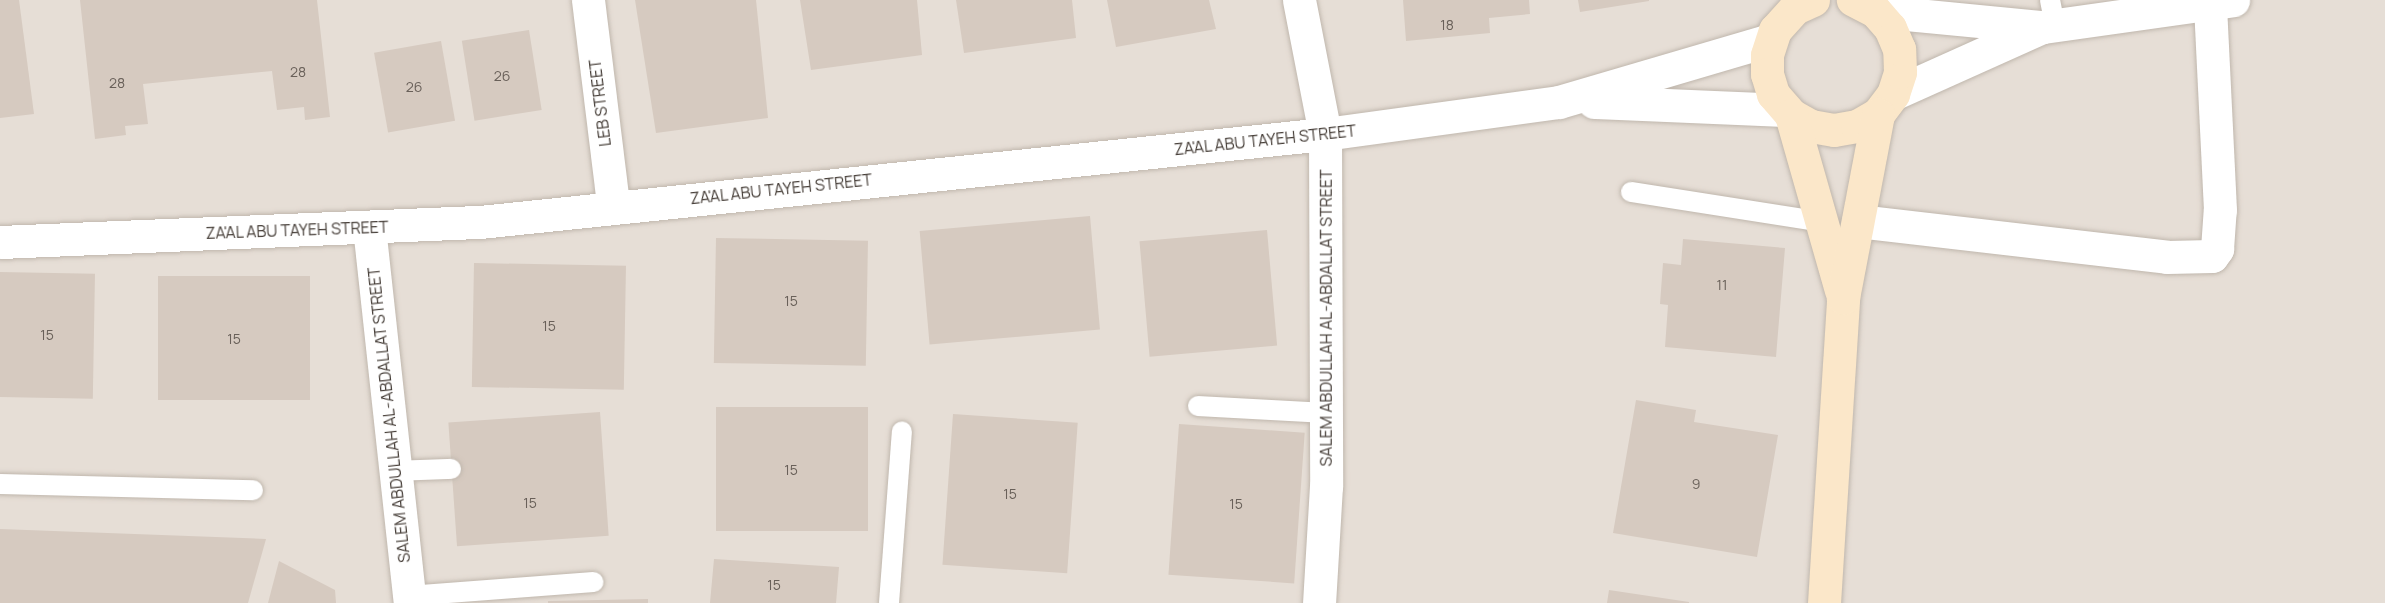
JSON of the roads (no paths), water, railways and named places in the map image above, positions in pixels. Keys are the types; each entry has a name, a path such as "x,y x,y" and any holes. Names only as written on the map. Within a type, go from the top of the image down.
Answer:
{"street":[{"name":"LEB STREET","path":"588,0 613,205"},
{"name":"SALEM ABDULLAH AL-ABDALLAT STREET","path":"1299,0 1324,134 1326,413 1320,603"},
{"path":"1813,0 1795,8 1776,22 1767,74 1773,94 1788,112 1811,126 1834,130 1857,126 1885,104 2049,17"},
{"path":"1858,221 2167,257 2212,256 2217,249 2220,210 2207,2 2049,17 1864,4"},
{"path":"1824,603 1843,298 1885,104 1900,72 1899,50 1890,28 1864,4"},
{"name":"ZA'AL ABU TAYEH STREET","path":"1560,102 1776,22"},
{"name":"ZA'AL ABU TAYEH STREET","path":"0,242 480,222 613,205 1324,134 1560,102 1706,104 1788,112"},
{"path":"1788,112 1843,298"},
{"name":"SALEM ABDULLAH AL-ABDALLAT STREET","path":"369,227 409,599"}],"lane":[{"path":"1631,192 1822,222"},
{"path":"1198,406 1326,413"},
{"path":"889,603 902,431"},
{"path":"396,471 451,469"},
{"path":"0,484 253,490"},
{"path":"409,599 594,582"}]}
